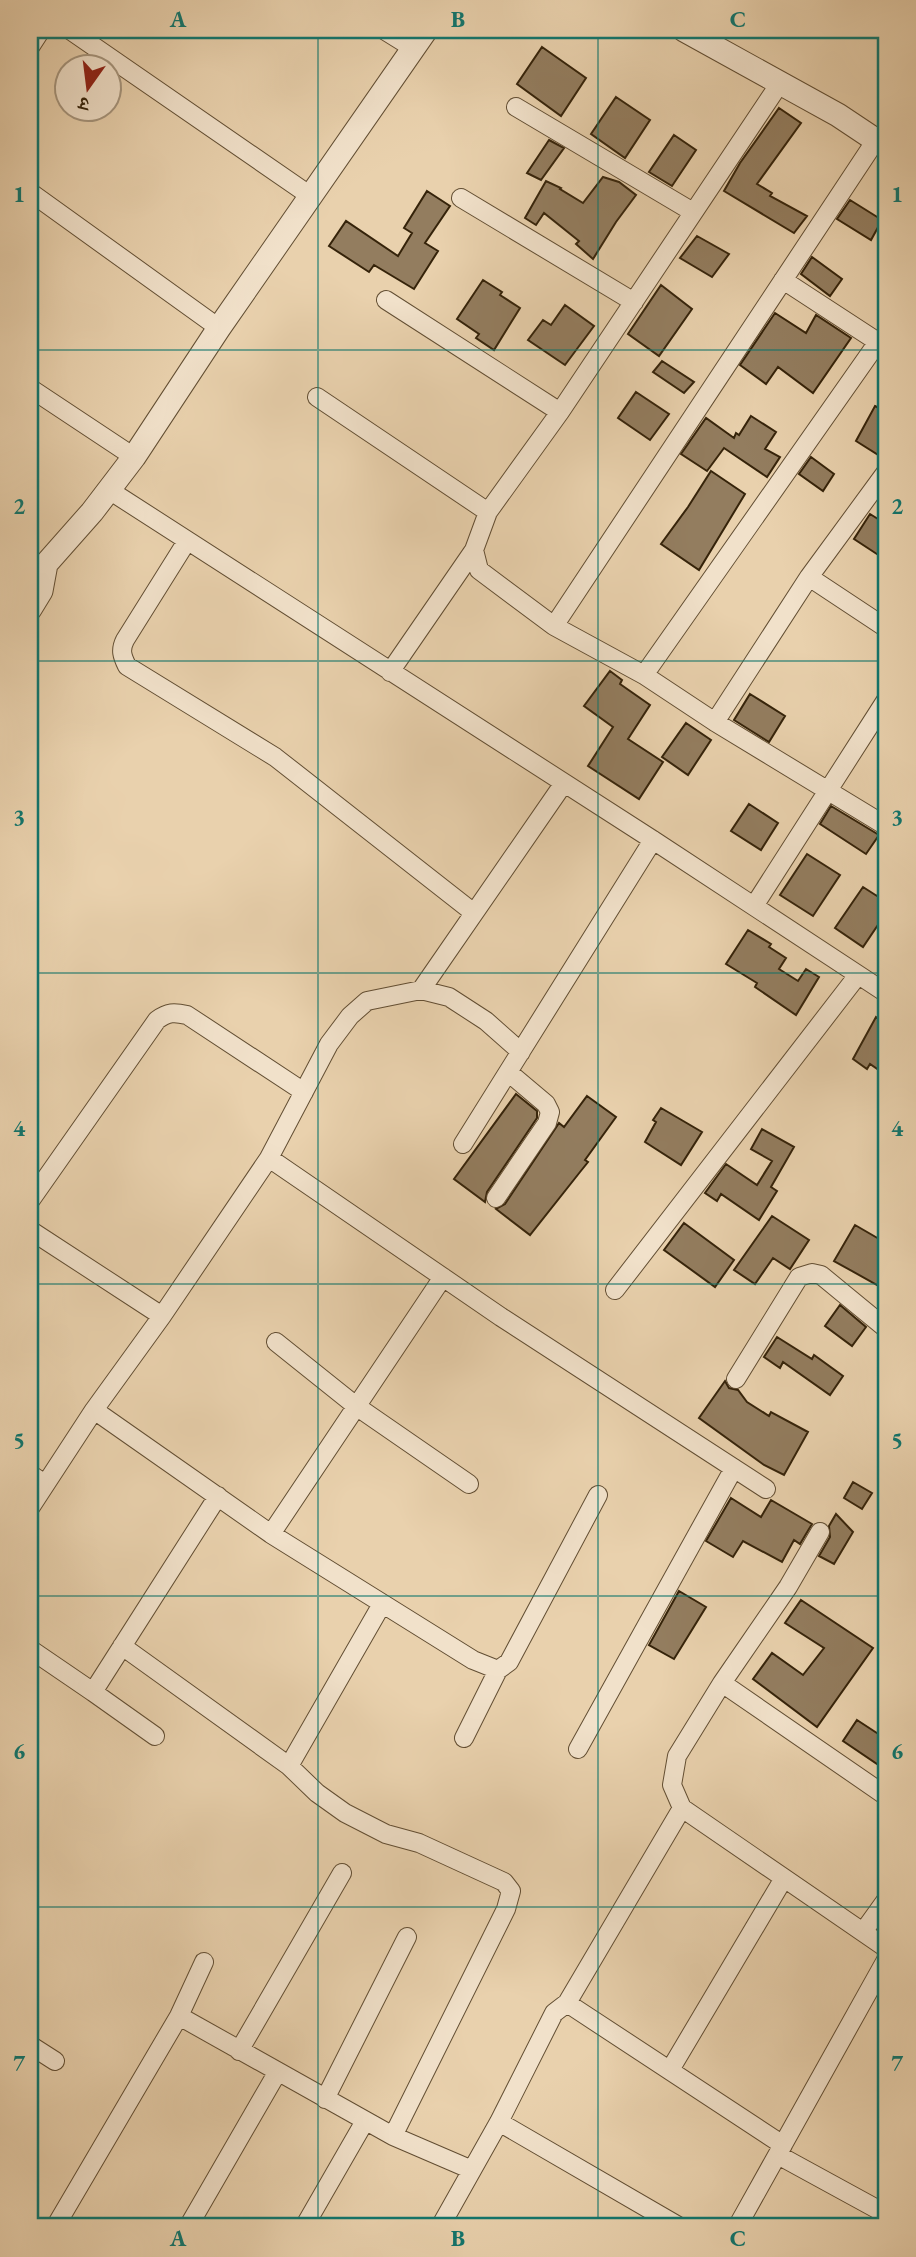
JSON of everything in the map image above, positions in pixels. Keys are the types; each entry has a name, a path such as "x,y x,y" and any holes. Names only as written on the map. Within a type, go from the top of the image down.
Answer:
{"street":[{"path":"30,47 41,30"},
{"path":"70,30 312,197"},
{"path":"30,609 41,591 38,566 109,490 134,457 219,328 419,39 384,30"},
{"path":"554,626 783,280 881,143 838,114 688,31"},
{"path":"390,672 474,550 488,512 560,412 780,83"},
{"path":"516,107 693,212"},
{"path":"30,192 219,328"},
{"path":"460,198 634,302"},
{"path":"644,675 882,345 783,280"},
{"path":"386,300 560,412"},
{"path":"30,388 134,457"},
{"path":"317,397 488,512"},
{"path":"715,722 809,577 886,472"},
{"path":"109,490 886,993"},
{"path":"187,541 125,639 122,656 127,666 275,757 474,913"},
{"path":"474,550 479,570 554,626 644,675 715,722 886,826"},
{"path":"809,577 886,628"},
{"path":"754,906 886,700"},
{"path":"421,990 564,783"},
{"path":"464,1144 653,840"},
{"path":"615,1290 858,975"},
{"path":"30,1508 94,1410 162,1316 268,1158 330,1044 350,1016 367,1001 421,990 449,997 486,1021 521,1052"},
{"path":"30,1201 157,1020 166,1013 187,1015 304,1092"},
{"path":"496,1198 547,1123 550,1112 546,1104 508,1072"},
{"path":"268,1158 443,1278 766,1489"},
{"path":"30,1230 162,1316"},
{"path":"736,1379 799,1277 811,1273 821,1275 883,1326 886,1318"},
{"path":"271,1534 443,1278"},
{"path":"276,1342 356,1406 469,1484"},
{"path":"94,1410 271,1534 474,1660 498,1670"},
{"path":"578,1749 734,1468"},
{"path":"30,1474 45,1484"},
{"path":"464,1738 498,1670 509,1662 598,1495"},
{"path":"93,1692 218,1496"},
{"path":"820,1532 789,1587 722,1683 677,1756 672,1785 682,1808 886,1948"},
{"path":"289,1766 382,1604"},
{"path":"122,1646 289,1766 317,1793 345,1813 386,1834 419,1843 504,1882 511,1891 506,1909 393,2136"},
{"path":"30,1649 155,1736"},
{"path":"722,1683 886,1796"},
{"path":"440,2227 499,2122 554,2013 567,2003 682,1808"},
{"path":"239,2051 342,1873"},
{"path":"670,2070 784,1878"},
{"path":"863,1932 886,1900"},
{"path":"325,2099 407,1937"},
{"path":"737,2227 886,1960"},
{"path":"56,2227 178,2016 205,1962"},
{"path":"567,2003 670,2070 780,2150 886,2214"},
{"path":"178,2016 393,2136 472,2170"},
{"path":"30,2045 55,2061"},
{"path":"188,2227 277,2073"},
{"path":"304,2227 365,2121"},
{"path":"499,2122 680,2227"}],"building":[{"path":"542,47 586,78 561,116 517,84"},
{"path":"616,97 650,120 625,158 591,134"},
{"path":"779,108 801,123 757,184 772,193 770,196 807,216 794,233 724,191 740,163"},
{"path":"674,135 696,150 672,186 649,172"},
{"path":"549,140 564,148 541,180 527,173"},
{"path":"603,177 619,182 636,195 593,259 576,244 579,241 544,213 536,225 525,218 546,181 583,203"},
{"path":"427,191 450,206 425,243 438,251 414,289 374,265 369,272 329,246 346,221 398,256 412,233 404,228"},
{"path":"850,200 882,220 871,240 837,219"},
{"path":"697,236 729,254 712,277 680,258"},
{"path":"812,257 842,279 830,296 801,274"},
{"path":"483,280 520,308 494,350 476,338 479,334 457,319"},
{"path":"661,285 692,309 659,356 628,334"},
{"path":"565,305 594,326 565,365 528,340 543,320 551,325"},
{"path":"775,313 806,333 816,315 851,338 813,393 778,367 766,384 740,365"},
{"path":"662,361 694,382 684,393 653,372"},
{"path":"636,392 669,414 650,440 618,418"},
{"path":"875,406 886,412 886,446 880,456 856,441"},
{"path":"751,416 776,432 765,449 780,457 767,477 724,448 707,471 681,454 706,418 734,438 736,433 739,435"},
{"path":"811,457 834,474 823,491 799,474"},
{"path":"711,471 745,494 699,570 661,544"},
{"path":"870,514 886,524 886,560 854,539"},
{"path":"610,671 622,680 620,684 650,705 628,739 663,762 639,799 588,766 613,727 584,706"},
{"path":"750,694 785,716 769,742 734,720"},
{"path":"686,723 711,740 688,775 662,757"},
{"path":"749,804 778,823 761,850 731,831"},
{"path":"831,806 879,835 866,854 820,824"},
{"path":"807,854 840,875 813,916 780,895"},
{"path":"886,884 886,913 863,947 835,928 863,887 877,896"},
{"path":"748,930 771,944 769,947 786,958 779,969 798,981 806,969 819,977 796,1015 755,987 757,983 726,964"},
{"path":"876,1017 886,1024 886,1075 870,1064 867,1069 853,1059"},
{"path":"516,1094 537,1111 537,1118 487,1192 485,1202 454,1179"},
{"path":"587,1096 616,1117 585,1160 588,1162 530,1235 496,1209 505,1204 559,1123 564,1127"},
{"path":"661,1108 702,1132 681,1165 645,1142 656,1122 653,1120"},
{"path":"762,1129 794,1147 771,1187 777,1191 759,1220 721,1194 717,1201 705,1193 726,1164 757,1185 772,1161 751,1149"},
{"path":"772,1216 809,1240 790,1269 773,1258 755,1284 734,1270"},
{"path":"684,1223 734,1260 715,1287 664,1250"},
{"path":"855,1225 886,1243 886,1290 834,1261"},
{"path":"840,1305 866,1327 852,1346 825,1326"},
{"path":"777,1337 812,1359 814,1355 843,1376 830,1395 783,1362 780,1368 764,1357"},
{"path":"725,1381 729,1388 738,1390 747,1402 769,1416 771,1412 808,1432 784,1475 764,1465 699,1418"},
{"path":"853,1482 872,1493 862,1509 844,1498"},
{"path":"731,1498 761,1517 771,1500 812,1524 800,1544 794,1540 782,1562 743,1541 733,1557 706,1541"},
{"path":"836,1514 853,1532 834,1564 819,1556 830,1537 829,1526"},
{"path":"679,1591 706,1607 674,1659 649,1645"},
{"path":"801,1600 873,1648 817,1727 753,1679 772,1653 803,1675 824,1648 785,1623"},
{"path":"857,1720 886,1739 886,1770 843,1741"}]}
